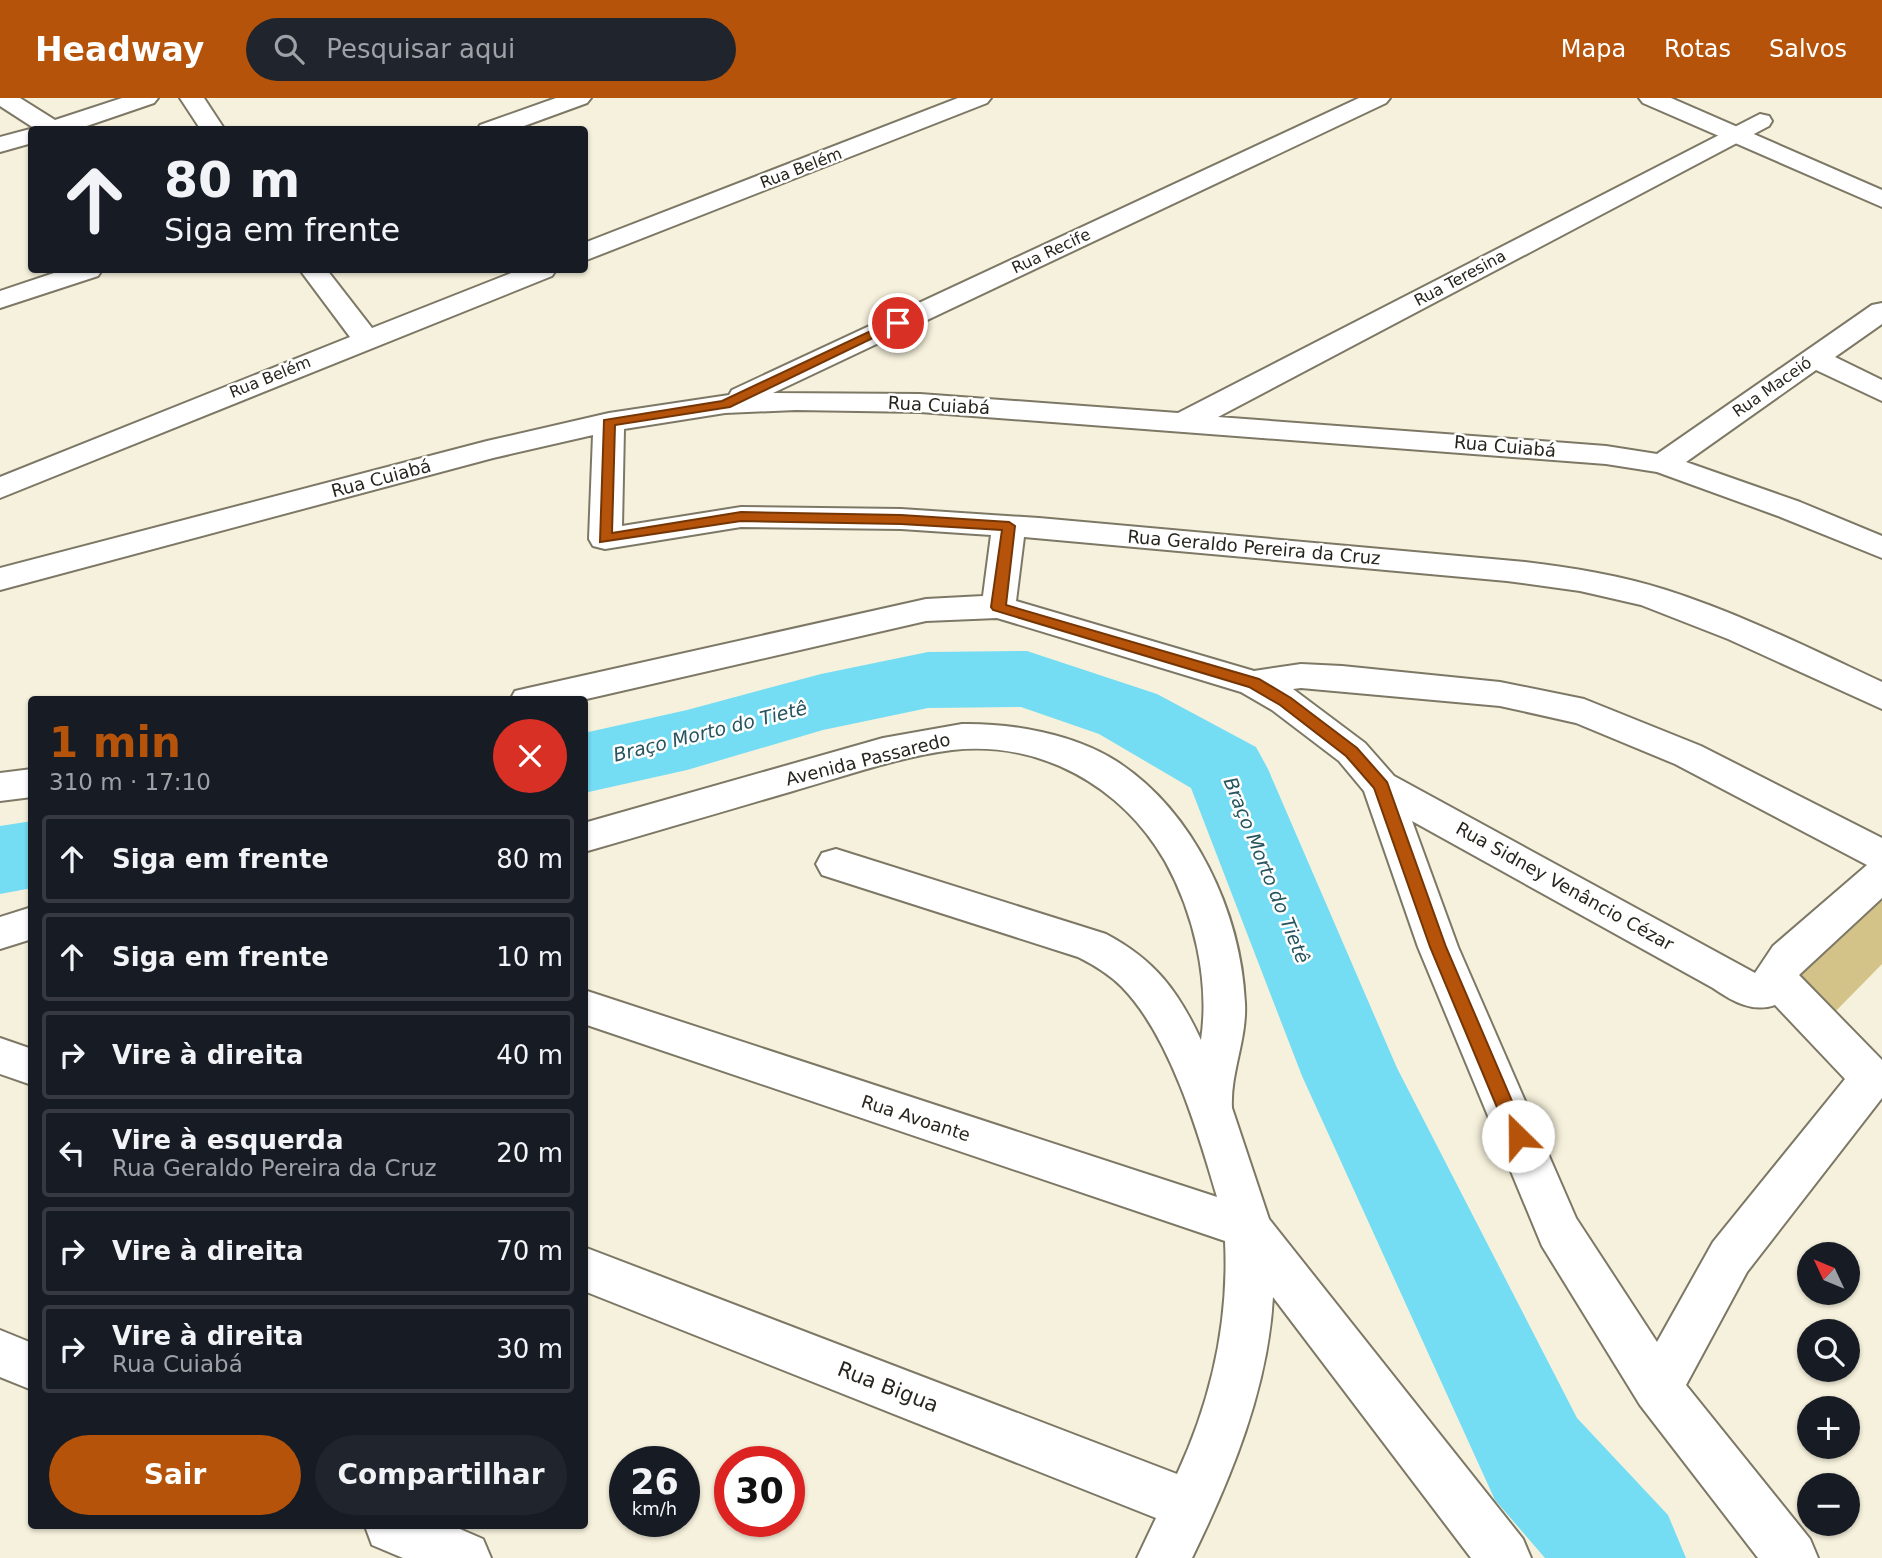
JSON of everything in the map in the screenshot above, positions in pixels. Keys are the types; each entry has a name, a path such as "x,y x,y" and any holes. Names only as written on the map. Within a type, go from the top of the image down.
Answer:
{"street":[{"path":"4,98 46,126"},
{"path":"60,126 145,98"},
{"path":"192,98 210,126"},
{"path":"500,126 579,98"},
{"name":"Rua Belém","path":"588,251 979,98"},
{"name":"Rua Recife","path":"725,404 1378,98"},
{"path":"1651,98 1882,199"},
{"path":"1706,98 1857,162"},
{"name":"Rua Teresina","path":"1185,422 1760,121"},
{"path":"0,145 28,136"},
{"path":"0,300 79,273"},
{"path":"315,273 365,338"},
{"name":"Rua Belém","path":"0,488 365,338 534,273"},
{"name":"Rua Maceió","path":"1662,464 1882,310"},
{"path":"1813,357 1882,392"},
{"name":"Rua Cuiabá","path":"0,579 487,450 608,422 725,404 796,401 920,403 1606,455 1662,464 1789,509 1882,548"},
{"name":"Rua Geraldo Pereira da Cruz","path":"608,422 605,539 741,517 901,519 1287,548 1579,579 1651,597 1725,624 1882,697"},
{"path":"998,607 1009,526"},
{"path":"546,696 926,610 998,607 1270,692 1352,752 1381,786 1438,947 1558,1230 1658,1388 1791,1558"},
{"path":"1270,692 1301,676 1342,678 1500,694 1584,712 1688,755 1882,855"},
{"name":"Avenida Passaredo","path":"588,837 859,759 954,737 999,738 1054,748 1103,770 1132,792 1174,845 1195,883 1215,939 1224,990 1223,1039 1210,1106 1248,1228 1251,1287 1241,1354 1229,1404 1191,1506 1164,1558"},
{"path":"0,787 28,784"},
{"name":"Rua Sidney Venâncio Cézar","path":"1381,786 1728,976 1761,983 1872,1078 1730,1257 1658,1388"},
{"path":"836,864 1092,945 1125,963 1157,996 1210,1106"},
{"path":"1761,983 1882,875"},
{"path":"0,933 28,924"},
{"name":"Rua Avoante","path":"588,1008 1248,1228"},
{"path":"0,1056 28,1066"},
{"path":"1248,1228 1504,1558"},
{"name":"Rua Bigua","path":"588,1271 1191,1506"},
{"path":"0,1353 28,1365"},
{"path":"398,1529 464,1558"}],"shaded area":[{"path":"1882,896 1882,964 1829,1018 1792,978"}],"waterway":[{"name":"Braço Morto do Tietê","path":"588,762 687,740 821,702 928,680 1027,679 1128,714 1226,769 1351,1076 1536,1459 1625,1558"},
{"name":"Braço Morto do Tietê","path":"0,860 28,855"}],"route":[{"path":"898,323 725,404 608,422 605,539 741,517 901,519 1009,526 998,607 1254,683 1285,701 1352,752 1381,786 1438,947 1518,1136"}]}
